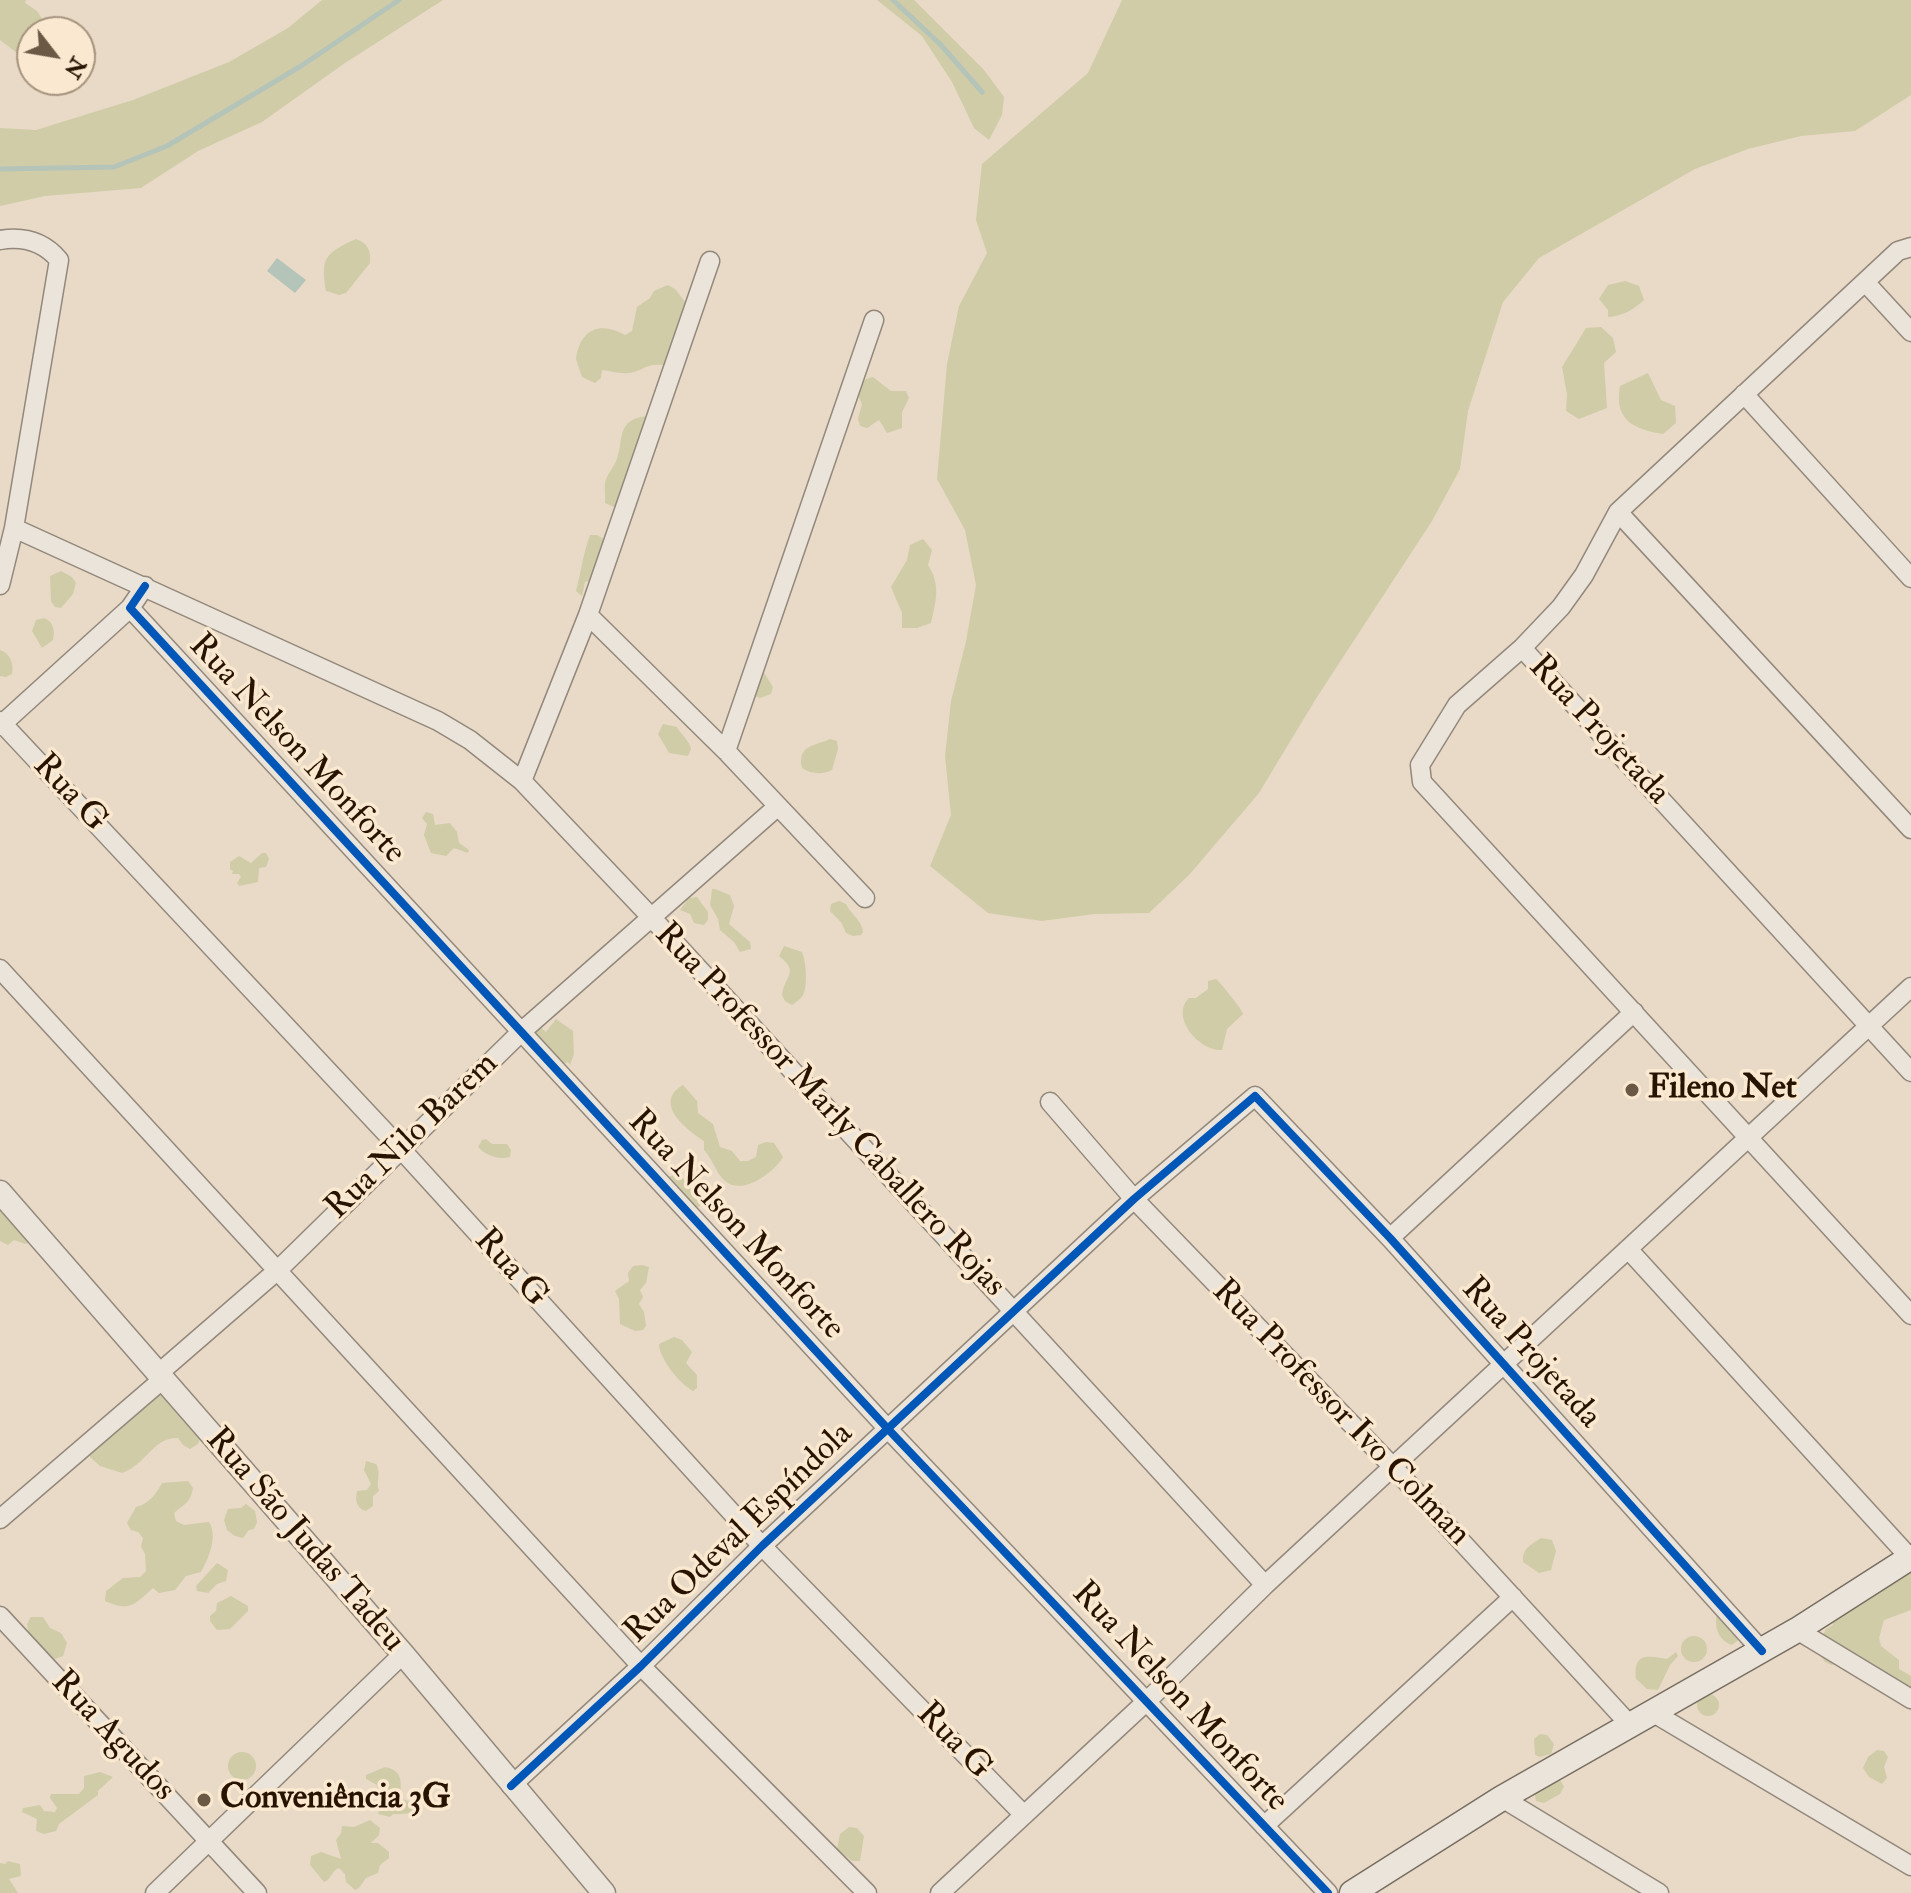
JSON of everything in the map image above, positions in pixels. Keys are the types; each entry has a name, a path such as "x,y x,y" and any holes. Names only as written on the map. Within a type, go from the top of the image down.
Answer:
{"main road":[{"path":"1352,1893 1502,1798 1762,1651 1910,1558"}],"street":[{"path":"0,240 11,238 40,243 59,260 14,528 0,585"},
{"name":"Rua Projetada","path":"1634,1012 1422,782 1420,765 1457,705 1522,648 1561,607 1584,575 1618,512 1898,251 1911,247"},
{"path":"522,781 588,615 710,261"},
{"path":"1866,283 1911,332"},
{"path":"726,751 874,320"},
{"path":"1744,394 1911,578"},
{"path":"1618,512 1911,829"},
{"name":"Rua Professor Marly Caballero Rojas","path":"14,528 438,721 470,740 522,781 651,917 1265,1585"},
{"path":"1,724 130,608 145,586"},
{"name":"Rua Nelson Monforte","path":"130,608 888,1429 1328,1893"},
{"path":"588,615 726,751 865,898"},
{"name":"Rua Projetada","path":"1522,648 1911,1072"},
{"name":"Rua G","path":"1,724 400,1148 762,1546 1023,1814"},
{"name":"Rua Nilo Barem","path":"0,1519 279,1269 521,1032 777,807"},
{"path":"0,969 641,1666 867,1893"},
{"name":"Rua Projetada","path":"940,1893 1148,1700 1265,1585 1911,987"},
{"path":"1390,1238 1634,1012 1911,1315"},
{"name":"Rua Projetada","path":"1255,1096 1390,1238 1762,1651"},
{"name":"Rua Odeval Espíndola","path":"511,1786 641,1666 762,1546 1134,1199 1255,1096"},
{"name":"Rua Professor Ivo Colman","path":"1050,1102 1134,1199 1393,1467 1630,1725"},
{"name":"Rua São Judas Tadeu","path":"0,1192 403,1654 604,1893"},
{"path":"1628,1249 1910,1558"},
{"path":"1264,1826 1513,1597"},
{"name":"Rua Agudos","path":"0,1616 257,1893"},
{"path":"1797,1630 1911,1699"},
{"path":"155,1893 403,1654"},
{"path":"1652,1712 1911,1866"},
{"path":"1502,1798 1659,1893"}],"shaded area":[{"path":"0,0 26,0 25,3 40,16 16,16 16,52 0,40"},
{"path":"322,0 443,0 345,63 262,122 198,151 141,188 45,196 0,206 0,128 36,130 133,100 229,62 288,28"},
{"path":"877,0 914,0 984,70 1004,97 1002,115 989,140 974,128 952,82 922,36"},
{"path":"1122,0 1911,0 1911,95 1855,131 1801,136 1748,149 1695,169 1539,258 1503,302 1468,411 1460,469 1432,521 1317,697 1259,793 1189,875 1149,913 1094,914 1042,921 988,913 930,866 951,815 945,756 951,701 976,585 965,530 937,479 947,364 959,306 987,253 976,220 982,164 1088,73"},
{"path":"356,239 368,248 370,263 346,293 339,295 326,291 325,263 338,248"},
{"path":"277,258 306,280 295,293 267,271"},
{"path":"1625,281 1639,286 1644,300 1628,312 1608,317 1608,310 1599,299 1608,285"},
{"path":"668,285 689,307 666,365 653,365 628,373 602,370 601,378 595,383 582,377 576,359 587,335 600,329 625,335 632,331 637,307 654,291"},
{"path":"1601,327 1613,338 1616,352 1604,363 1607,408 1579,419 1566,411 1567,394 1562,367 1586,328"},
{"path":"1648,373 1661,400 1675,406 1676,423 1663,434 1635,426 1623,415 1620,407 1620,386"},
{"path":"873,377 891,391 906,391 909,398 902,412 902,428 887,433 879,420 867,428 860,426 858,419 862,404 856,391 866,379"},
{"path":"648,416 637,455 632,460 633,475 618,509 605,503 606,480 617,459 626,425"},
{"path":"590,535 604,539 606,545 593,580 585,582 582,596 576,591"},
{"path":"923,539 932,550 928,565 936,586 931,623 917,628 902,628 902,613 891,587 907,560 910,545"},
{"path":"61,571 76,583 73,594 61,608 55,607 51,601 50,576"},
{"path":"44,618 52,624 54,633 53,640 42,648 32,631 36,620"},
{"path":"0,650 9,656 12,663 12,674 6,677 0,676"},
{"path":"763,671 773,687 771,694 760,698 753,695"},
{"path":"663,724 677,727 690,746 688,756 669,753 658,734"},
{"path":"830,739 837,741 838,749 832,770 817,773 802,768 805,750"},
{"path":"426,812 433,814 435,825 450,823 457,832 459,843 469,850 468,853 454,848 446,856 431,853 424,835 427,824 422,818"},
{"path":"266,853 269,859 266,867 259,868 258,882 239,886 237,883 241,877 232,874 230,862 239,856 251,863"},
{"path":"712,889 730,895 734,906 729,924 750,942 751,949 740,952 720,930 710,905"},
{"path":"697,897 708,912 704,925 694,923 690,914 680,910 689,898"},
{"path":"839,901 846,904 858,920 863,932 861,935 846,933 841,922 830,911 831,904"},
{"path":"784,946 802,952 805,967 805,991 792,1005 782,995 790,974 789,966 779,956"},
{"path":"1216,979 1243,1014 1227,1029 1222,1050 1213,1049 1196,1039 1189,1031 1183,1014 1189,998 1196,998 1208,989 1208,981"},
{"path":"556,1019 573,1031 574,1054 570,1065 568,1062 562,1065 528,1026 538,1025 546,1032"},
{"path":"683,1085 697,1101 698,1113 713,1124 720,1147 732,1151 740,1161 748,1161 756,1157 758,1145 774,1143 783,1157 779,1163 765,1176 748,1184 732,1185 725,1181 704,1150 704,1141 682,1123 672,1108 674,1092"},
{"path":"486,1139 492,1144 507,1144 511,1150 510,1157 497,1158 481,1150 478,1147"},
{"path":"679,1174 700,1196 700,1206 694,1209 667,1177"},
{"path":"0,1211 32,1242 25,1244 14,1240 8,1245 0,1241"},
{"path":"633,1266 649,1267 646,1283 640,1290 643,1297 639,1304 646,1326 643,1330 635,1331 620,1324 619,1299 615,1291 629,1281 628,1273"},
{"path":"674,1337 682,1340 692,1352 686,1363 697,1375 697,1388 693,1391 672,1371 660,1350 659,1344"},
{"path":"157,1393 170,1401 201,1437 198,1444 190,1449 178,1438 169,1439 122,1473 100,1466 90,1457 90,1448"},
{"path":"366,1461 376,1464 378,1468 379,1491 373,1496 373,1506 366,1511 358,1506 356,1498 357,1491 367,1490 371,1484 364,1470"},
{"path":"188,1481 193,1488 190,1497 174,1513 176,1521 184,1525 209,1522 212,1528 211,1547 201,1572 186,1576 175,1590 159,1593 153,1588 131,1605 120,1606 105,1601 106,1591 123,1578 140,1577 146,1571 145,1554 141,1547 143,1538 127,1523 136,1507 152,1498 162,1483"},
{"path":"246,1504 255,1511 257,1522 243,1538 227,1530 224,1520 228,1509 241,1508"},
{"path":"1541,1538 1552,1540 1556,1551 1551,1570 1539,1573 1523,1562 1523,1557 1528,1547"},
{"path":"217,1563 228,1570 226,1581 217,1584 208,1593 197,1591 196,1586"},
{"path":"1911,1570 1911,1610 1884,1620 1879,1638 1881,1646 1899,1660 1899,1669 1911,1676 1911,1711 1903,1702 1839,1661 1832,1665 1825,1662 1815,1649 1826,1629 1833,1625 1831,1617"},
{"path":"231,1596 248,1606 248,1611 230,1629 217,1630 210,1616 216,1611 217,1603"},
{"path":"1732,1607 1747,1620 1745,1635 1732,1645 1720,1636 1716,1624 1717,1614"},
{"path":"31,1617 43,1617 50,1628 61,1633 67,1643 63,1656 52,1658 29,1636 27,1624"},
{"path":"1694,1636 1703,1640 1707,1649 1703,1658 1694,1662 1685,1658 1681,1649 1685,1640"},
{"path":"1676,1652 1678,1656 1658,1690 1647,1689 1636,1679 1639,1660 1648,1657 1667,1659"},
{"path":"1708,1694 1716,1697 1719,1705 1716,1713 1708,1716 1700,1713 1697,1705 1700,1697"},
{"path":"1540,1734 1547,1735 1554,1744 1551,1754 1540,1757 1535,1755 1534,1739"},
{"path":"1877,1750 1884,1751 1888,1757 1884,1767 1887,1778 1882,1784 1869,1777 1863,1768 1868,1757"},
{"path":"242,1752 252,1756 256,1766 252,1776 242,1780 232,1776 228,1766 232,1756"},
{"path":"385,1767 396,1771 401,1783 400,1798 418,1806 414,1811 390,1817 378,1814 380,1806 388,1803 389,1799 378,1792 377,1785 366,1779 366,1775"},
{"path":"100,1772 113,1777 98,1791 98,1795 59,1824 56,1831 44,1834 36,1831 37,1819 22,1812 23,1808 40,1805 44,1811 55,1812 57,1808 50,1798 51,1794 79,1794 84,1788 84,1776"},
{"path":"1558,1776 1564,1787 1560,1794 1544,1803 1536,1801 1534,1790"},
{"path":"370,1820 380,1828 379,1835 371,1843 378,1843 389,1852 389,1858 380,1865 378,1873 366,1878 355,1890 346,1882 345,1874 339,1868 324,1882 310,1865 311,1856 321,1852 341,1859 336,1840 342,1826 354,1827"},
{"path":"849,1827 857,1828 864,1836 860,1861 852,1861 837,1849 840,1834"},
{"path":"0,1863 20,1864 21,1876 9,1879 18,1893 0,1893"}],"waterway":[{"path":"0,169 114,167 167,146 301,66 399,0"},
{"path":"893,0 941,45 982,92"}],"cycle path":[{"path":"145,586 130,608 888,1429 1328,1893"},
{"path":"511,1786 641,1666 762,1546 1134,1199 1255,1096 1390,1238 1762,1651"}],"place":[{"name":"Fileno Net","path":"1632,1090"},
{"name":"Conveniência 3G","path":"204,1800"}]}
